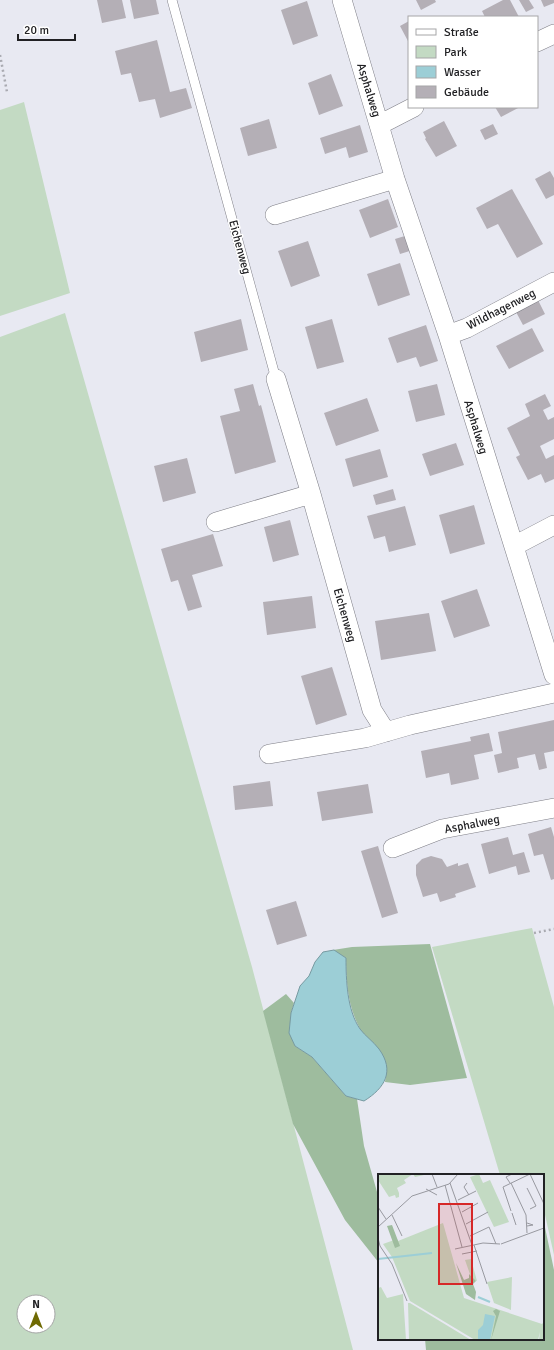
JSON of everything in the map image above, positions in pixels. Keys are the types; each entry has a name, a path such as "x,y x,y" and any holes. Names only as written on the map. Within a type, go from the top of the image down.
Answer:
{"street":[{"name":"Asphalweg","path":"342,0 395,179 448,335 554,675"},
{"path":"538,42 554,34"},
{"path":"379,125 412,108"},
{"path":"275,215 395,179"},
{"name":"Wildhagenweg","path":"448,335 467,328 554,282"},
{"name":"Eichenweg","path":"276,379 311,494 372,710 386,732"},
{"path":"216,522 311,494"},
{"path":"514,546 554,525"},
{"path":"269,754 365,738 425,722 554,693"},
{"name":"Asphalweg","path":"393,848 442,829 554,808"}],"lane":[{"name":"Eichenweg","path":"172,0 276,379"}],"path":[{"path":"0,56 7,92"},
{"path":"534,933 554,929"}],"green space":[{"path":"24,102 70,293 0,316 0,110"},
{"path":"65,313 252,967 353,1350 0,1350 0,337"},
{"path":"532,928 554,1007 554,1255 544,1210 544,1174 500,1174 432,947"},
{"path":"430,944 467,1078 410,1085 385,1082 386,1069 384,1058 378,1049 362,1032 352,1011 346,976 346,958 333,950 352,947"},
{"path":"286,994 294,1003 291,1013 295,1046 312,1057 346,1096 357,1099 364,1146 378,1195 378,1262 345,1220 293,1124 263,1011"},
{"path":"544,1223 554,1270 554,1350 426,1350 425,1340 544,1340"}],"water":[{"path":"334,950 346,958 348,995 352,1013 362,1032 379,1049 384,1057 386,1065 387,1072 382,1085 364,1101 346,1096 312,1057 295,1046 289,1033 291,1013 300,986 309,976 315,962 323,952"}],"building":[{"path":"97,0 122,0 126,18 102,23"},
{"path":"130,0 156,0 159,14 134,19"},
{"path":"416,0 435,0 436,2 421,10"},
{"path":"503,0 510,0 518,16 484,16 482,11"},
{"path":"519,0 529,0 534,8 526,12"},
{"path":"541,0 554,0 554,3 544,7"},
{"path":"307,1 318,36 293,45 281,10"},
{"path":"408,22 408,41 400,26"},
{"path":"157,40 170,92 186,88 192,108 160,118 155,99 139,102 131,73 121,75 115,51"},
{"path":"331,74 343,106 319,115 308,83"},
{"path":"496,108 518,108 501,117"},
{"path":"269,119 277,148 248,156 240,128"},
{"path":"444,121 457,146 436,157 425,139 426,138 423,132"},
{"path":"493,124 498,134 485,140 480,130"},
{"path":"360,125 368,152 349,158 346,147 325,154 320,138"},
{"path":"550,171 554,178 554,195 546,199 535,179"},
{"path":"512,189 543,244 517,258 498,224 487,229 476,208"},
{"path":"388,199 398,227 370,238 359,210"},
{"path":"408,235 413,250 400,254 395,239"},
{"path":"308,241 320,276 291,287 278,251"},
{"path":"400,263 410,295 378,306 367,274"},
{"path":"538,300 545,314 523,325 516,312"},
{"path":"241,319 248,350 201,362 194,332"},
{"path":"332,319 344,362 317,369 305,327"},
{"path":"426,325 438,361 420,367 416,357 397,363 388,338"},
{"path":"532,328 544,351 509,369 496,346"},
{"path":"253,384 259,406 261,405 276,462 235,474 220,416 240,411 234,389"},
{"path":"437,384 445,415 416,422 408,391"},
{"path":"545,394 551,406 543,410 548,420 554,417 554,439 540,446 546,459 554,455 554,479 545,483 541,474 528,480 516,457 520,455 507,428 530,416 525,404"},
{"path":"367,398 379,431 336,446 324,413"},
{"path":"456,443 464,465 430,476 422,454"},
{"path":"380,449 388,477 353,487 345,459"},
{"path":"187,458 196,493 163,502 154,466"},
{"path":"393,489 396,500 376,505 373,495"},
{"path":"474,505 485,544 450,554 439,515"},
{"path":"405,506 416,545 389,552 385,536 374,539 367,516"},
{"path":"290,520 299,555 273,562 264,527"},
{"path":"213,534 223,566 192,575 202,607 188,611 178,580 171,582 161,549"},
{"path":"477,589 490,626 454,638 441,601"},
{"path":"312,596 316,628 267,635 263,602"},
{"path":"429,613 436,651 381,660 375,621"},
{"path":"332,667 347,715 316,725 301,676"},
{"path":"554,720 554,751 544,753 547,768 539,770 535,754 517,758 519,768 498,773 494,755 502,753 498,732"},
{"path":"489,733 493,751 474,755 479,779 451,785 449,773 426,778 421,751 471,741 470,737"},
{"path":"270,781 273,806 235,810 233,786"},
{"path":"368,784 373,813 322,821 317,792"},
{"path":"551,827 554,837 554,879 551,880 543,854 534,856 528,834"},
{"path":"508,837 513,855 524,852 530,872 518,875 516,866 489,874 481,844"},
{"path":"378,846 398,913 382,918 361,851"},
{"path":"431,856 442,859 447,867 458,863 458,866 468,863 476,887 455,894 456,897 440,902 437,893 423,897 416,875 416,865 422,859"},
{"path":"296,901 307,936 277,945 266,910"}]}
